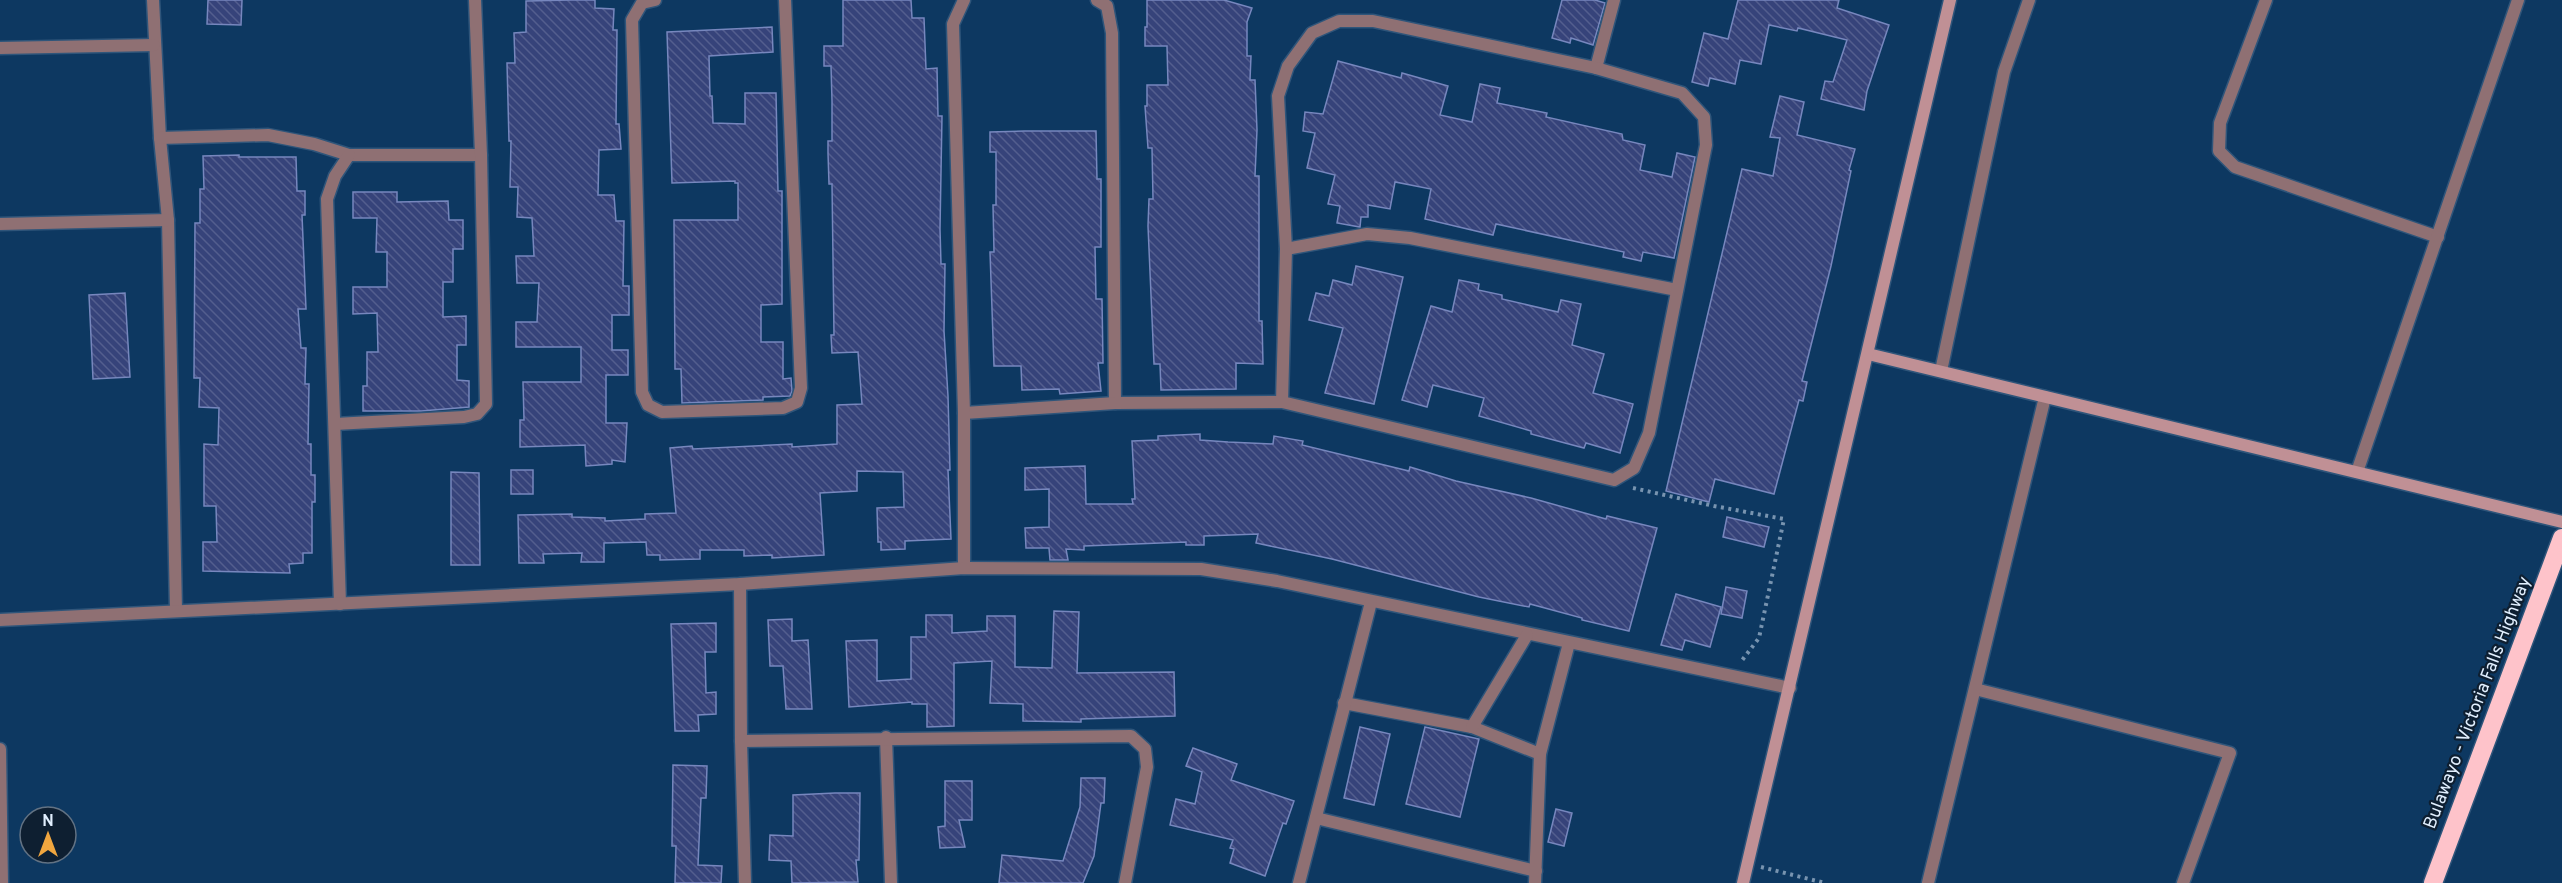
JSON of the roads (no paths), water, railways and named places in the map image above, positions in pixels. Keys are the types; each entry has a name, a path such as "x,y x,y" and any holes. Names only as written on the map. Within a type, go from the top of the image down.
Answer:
{"highway":[{"name":"Bulawayo - Victoria Falls Highway","path":"2433,883 2562,538"}],"street":[{"path":"153,0 160,138 168,220 176,610"},
{"path":"334,424 464,417 477,414 486,404 475,0"},
{"path":"655,0 642,3 632,20 642,392 648,405 662,411 783,408 797,402 801,388 785,0"},
{"path":"964,0 953,24 964,413 964,568"},
{"path":"1097,0 1107,6 1112,33 1115,403"},
{"path":"1596,68 1614,0"},
{"path":"1743,883 1950,0"},
{"path":"1941,371 2004,72 2029,0"},
{"path":"2266,0 2220,123 2219,151 2235,167 2438,237"},
{"path":"2357,472 2518,0"},
{"path":"964,413 1115,403 1282,402 1614,480 1634,468 1648,433 1706,145 1704,117 1682,93 1596,68 1373,21 1339,21 1312,33 1288,66 1278,96 1286,249 1282,402"},
{"path":"0,48 154,45"},
{"path":"160,138 268,135 349,155 481,155"},
{"path":"340,604 327,199 335,176 349,155"},
{"path":"0,224 168,220"},
{"path":"1286,249 1367,234 1410,238 1677,290"},
{"path":"1868,354 2562,522"},
{"path":"1928,883 2045,397"},
{"path":"0,620 740,584 964,568 1201,569 1277,581 1790,688"},
{"path":"740,584 745,883"},
{"path":"1299,883 1371,602"},
{"path":"1472,727 1527,634"},
{"path":"1316,818 1535,877 1540,754 1569,643"},
{"path":"1975,689 2230,753 2183,883"},
{"path":"1344,703 1472,727 1540,754"},
{"path":"741,741 886,737 1131,736 1145,749 1147,767 1125,883"},
{"path":"886,737 891,883"},
{"path":"0,748 2,883"}]}
